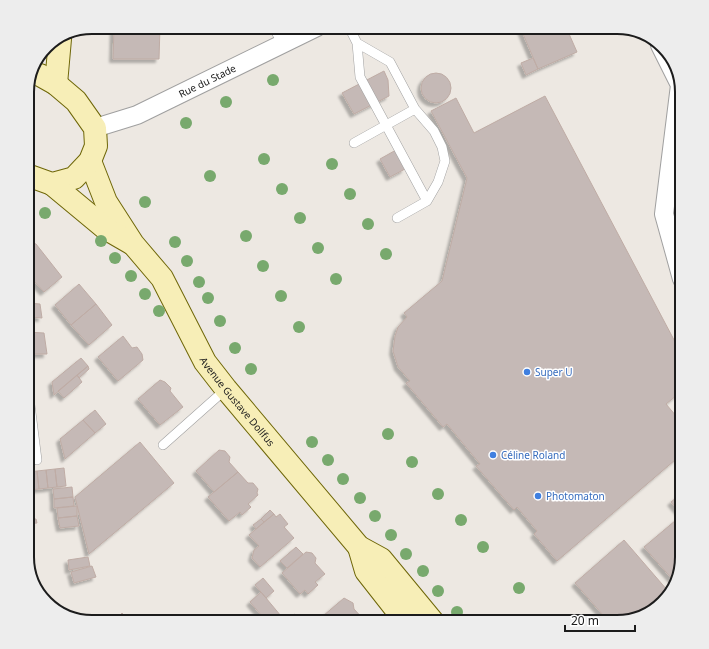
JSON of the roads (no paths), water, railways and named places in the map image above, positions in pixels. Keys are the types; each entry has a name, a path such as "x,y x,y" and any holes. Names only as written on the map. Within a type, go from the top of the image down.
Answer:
{"main road":[{"path":"56,84 60,44"},
{"path":"37,74 56,84 76,101 95,128 96,146 90,161 74,178 52,184"},
{"name":"Avenue Gustave Dollfus","path":"90,161 106,202 133,244 162,278 205,362 359,547 381,559 427,615"},
{"name":"Avenue Gustave Dollfus","path":"34,178 52,184 105,228 133,244"},
{"name":"Avenue Gustave Dollfus","path":"359,547 366,571 401,615"}],"street":[{"name":"Rue du Stade","path":"95,128 137,115 303,34"},
{"path":"675,125 664,214 675,254"}],"lane":[{"path":"277,34 283,44"},
{"path":"352,34 357,43 360,77 427,200"},
{"path":"357,43 390,62 415,109 434,131 442,147 445,161 438,182 427,200 397,218"},
{"path":"354,143 415,109"},
{"path":"163,445 226,389"},
{"path":"34,444 37,460"}],"place":[{"name":"Super U","path":"527,372"},
{"name":"Céline Roland","path":"493,455"},
{"name":"Photomaton","path":"538,496"}]}
